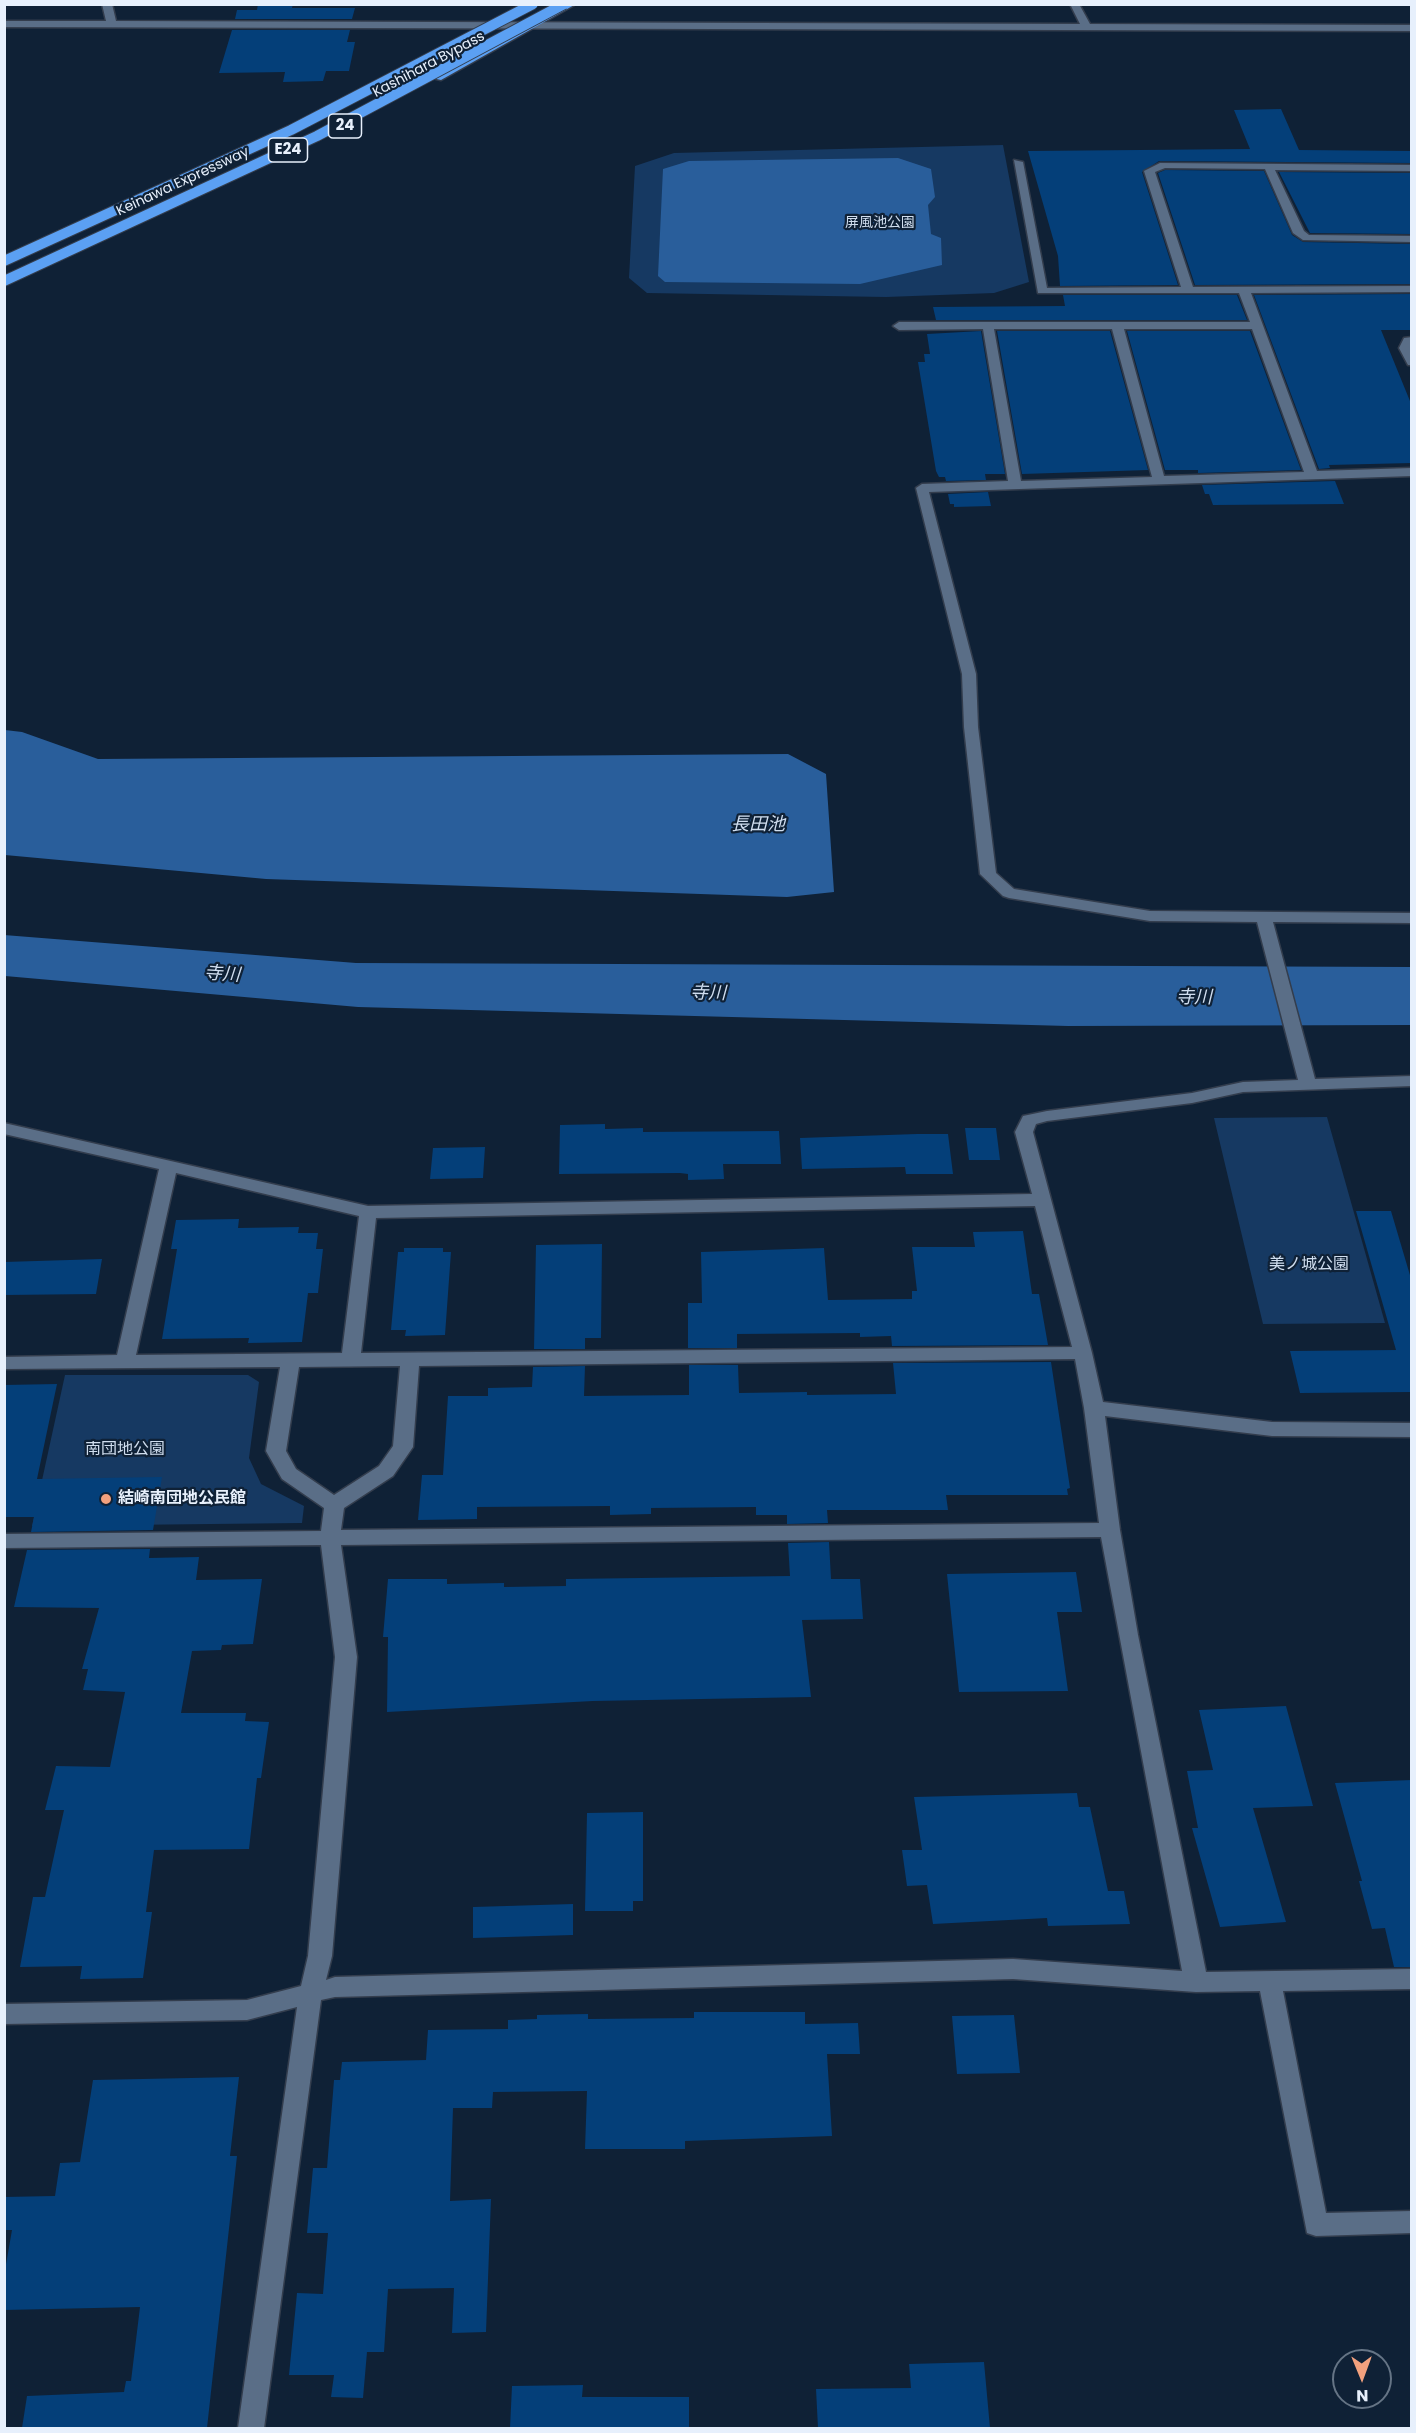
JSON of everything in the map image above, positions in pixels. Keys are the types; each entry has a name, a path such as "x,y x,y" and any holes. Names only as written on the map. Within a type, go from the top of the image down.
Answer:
{"highway":[{"name":"Kashihara Bypass","path":"4,256 287,128 485,28 527,4"},
{"name":"Keinawa Expressway","path":"4,261 291,130 533,4"},
{"name":"Keinawa Expressway","path":"4,284 317,136 564,4"},
{"name":"Kashihara Bypass","path":"4,284 113,236 322,138 572,4"}],"street":[{"path":"107,4 112,25"},
{"path":"1074,4 1086,26"},
{"path":"4,24 485,28 1086,26 1412,28"},
{"path":"1018,162 1042,291 1412,289"},
{"path":"1188,290 1149,171 1164,165 1411,169"},
{"path":"1269,166 1299,233 1306,238 1412,239"},
{"path":"1244,290 1312,475"},
{"path":"1117,325 1159,480"},
{"path":"899,326 1255,325"},
{"path":"988,326 1016,483"},
{"path":"1412,340 1408,341 1405,348 1412,362"},
{"path":"1412,472 1016,483 922,488 969,674 971,726 988,874 1009,892 1150,916 1266,924 1412,918"},
{"path":"1266,924 1306,1077"},
{"path":"1196,1983 1150,1758 1110,1530 1095,1408 1083,1353 1024,1132 1029,1120 1192,1098 1306,1077 1412,1082"},
{"path":"4,1128 368,1212 1041,1200"},
{"path":"125,1362 169,1166"},
{"path":"351,1360 368,1212"},
{"path":"4,1363 1083,1353"},
{"path":"252,2428 310,1995 320,1956 346,1657 330,1537 334,1505 386,1471 403,1447 410,1359"},
{"path":"290,1361 276,1451 289,1474 334,1505"},
{"path":"1095,1408 1272,1429 1412,1430"},
{"path":"4,1541 1110,1530"},
{"path":"4,2014 248,2010 335,1988 1012,1969 1196,1983 1412,1979"},
{"path":"1270,1983 1316,2224 1412,2222"}],"green space":[{"name":"屏風池公園","path":"1003,145 1029,282 994,293 886,297 647,293 629,278 635,166 674,153"},
{"name":"美ノ城公園","path":"1327,1117 1385,1323 1263,1324 1214,1118"},
{"name":"南団地公園","path":"65,1375 248,1375 259,1382 249,1458 261,1484 304,1506 302,1523 32,1526"}],"water":[{"path":"898,158 931,169 935,197 928,205 931,234 941,238 942,265 860,284 665,282 658,276 663,169 689,161"},
{"name":"長田池","path":"5,730 22,732 98,759 788,754 826,774 834,892 787,897 266,879 5,855"},
{"name":"寺川","path":"4,935 356,963 1411,967 1411,1025 1068,1026 358,1007 5,976"}],"building":[{"path":"258,4 293,4 292,8 355,8 352,19 235,19 237,10 257,10"},
{"path":"232,30 350,30 347,42 355,42 349,71 326,71 323,81 283,82 285,72 219,73"},
{"path":"1281,109 1299,150 1412,151 1412,163 1159,161 1142,172 1178,285 1060,286 1058,256 1028,151 1250,149 1234,110"},
{"path":"1165,170 1264,171 1292,235 1303,242 1412,244 1412,284 1195,285 1158,173"},
{"path":"1279,172 1412,173 1412,234 1310,233"},
{"path":"1412,294 1412,330 1381,330 1412,406 1412,463 1329,465 1330,468 1319,469 1254,295"},
{"path":"1063,295 1237,295 1247,320 936,320 933,307 1065,306"},
{"path":"981,331 1005,474 985,474 986,480 946,481 945,477 939,477 936,471 918,362 925,362 924,354 930,354 927,334"},
{"path":"997,331 1110,331 1148,470 1022,474"},
{"path":"1127,331 1250,331 1301,470 1198,473 1198,470 1165,470"},
{"path":"1335,481 1344,504 1213,505 1202,485"},
{"path":"988,492 991,506 954,507 954,504 950,504 948,494"},
{"path":"605,1124 605,1129 643,1128 643,1132 779,1131 781,1164 723,1164 724,1179 688,1180 688,1174 680,1173 559,1174 560,1125"},
{"path":"965,1128 996,1128 1000,1160 969,1160"},
{"path":"948,1134 953,1174 906,1174 905,1167 802,1169 800,1138"},
{"path":"485,1147 483,1178 430,1179 433,1148"},
{"path":"1356,1211 1391,1211 1412,1282 1412,1392 1300,1393 1290,1351 1396,1350"},
{"path":"239,1219 238,1228 299,1227 298,1233 318,1233 316,1249 323,1249 318,1293 308,1293 302,1342 248,1343 249,1338 162,1339 177,1249 171,1249 176,1220"},
{"path":"1023,1231 1032,1294 1039,1294 1048,1345 892,1346 891,1336 860,1337 860,1333 737,1334 737,1348 688,1348 688,1303 702,1303 701,1252 824,1248 828,1300 912,1299 912,1291 917,1291 912,1247 975,1247 973,1232"},
{"path":"602,1244 601,1338 585,1338 585,1349 534,1349 536,1245"},
{"path":"404,1248 443,1248 443,1252 451,1252 445,1335 405,1336 406,1330 391,1330 398,1252 404,1252"},
{"path":"102,1259 96,1294 4,1295 4,1262"},
{"path":"1051,1362 1070,1488 1067,1489 1068,1495 946,1495 948,1510 827,1510 828,1523 787,1524 787,1515 756,1515 756,1507 651,1508 651,1514 610,1515 610,1506 477,1507 477,1519 418,1520 422,1475 443,1475 448,1396 488,1396 488,1388 532,1387 533,1367 585,1366 584,1396 689,1395 689,1365 738,1365 739,1393 807,1392 807,1395 896,1394 893,1363"},
{"path":"57,1384 37,1479 162,1477 153,1530 31,1532 34,1517 4,1517 4,1385"},
{"path":"829,1542 831,1579 860,1579 863,1619 802,1620 811,1697 593,1701 387,1712 388,1637 383,1637 388,1579 447,1579 447,1584 504,1583 504,1587 566,1586 566,1579 790,1576 788,1543"},
{"path":"150,1549 149,1558 199,1557 196,1580 262,1579 253,1644 222,1645 221,1650 192,1651 181,1713 246,1713 245,1721 269,1722 261,1778 257,1778 249,1849 154,1850 146,1912 152,1912 143,1978 80,1979 82,1966 20,1967 33,1897 45,1897 64,1810 45,1810 56,1766 110,1767 125,1692 83,1690 88,1669 82,1669 99,1608 14,1607 27,1550"},
{"path":"1076,1572 1082,1612 1057,1612 1068,1691 959,1692 947,1574"},
{"path":"1286,1706 1313,1806 1253,1808 1286,1922 1220,1927 1192,1828 1198,1828 1187,1771 1213,1770 1199,1710"},
{"path":"1412,1780 1412,1967 1394,1967 1385,1928 1372,1929 1359,1881 1362,1881 1335,1783"},
{"path":"1077,1793 1079,1807 1090,1807 1108,1891 1124,1891 1130,1924 1048,1926 1047,1918 933,1924 927,1885 907,1886 902,1850 922,1850 914,1797"},
{"path":"643,1812 643,1901 633,1901 633,1911 585,1911 587,1813"},
{"path":"573,1904 573,1935 473,1938 473,1907"},
{"path":"694,2012 805,2012 805,2024 858,2023 860,2054 827,2054 832,2136 685,2141 685,2149 585,2149 587,2091 493,2092 492,2108 453,2108 450,2201 491,2199 486,2332 452,2333 454,2288 388,2289 384,2352 367,2352 363,2398 331,2397 334,2375 289,2375 297,2293 323,2294 328,2233 307,2233 313,2168 327,2168 334,2080 340,2080 342,2062 426,2060 428,2030 508,2029 508,2020 537,2019 537,2015 588,2014 588,2019 694,2018"},
{"path":"1014,2015 1020,2073 957,2074 952,2016"},
{"path":"239,2077 230,2156 237,2156 207,2428 22,2428 27,2396 124,2392 126,2381 131,2381 140,2307 4,2310 4,2276 12,2230 4,2230 4,2197 55,2196 60,2163 80,2162 93,2080"},
{"path":"984,2362 990,2428 818,2428 816,2389 911,2388 909,2364"},
{"path":"583,2385 582,2397 689,2397 689,2428 510,2428 512,2386"}],"place":[{"name":"結崎南団地公民館","path":"106,1499"}]}
